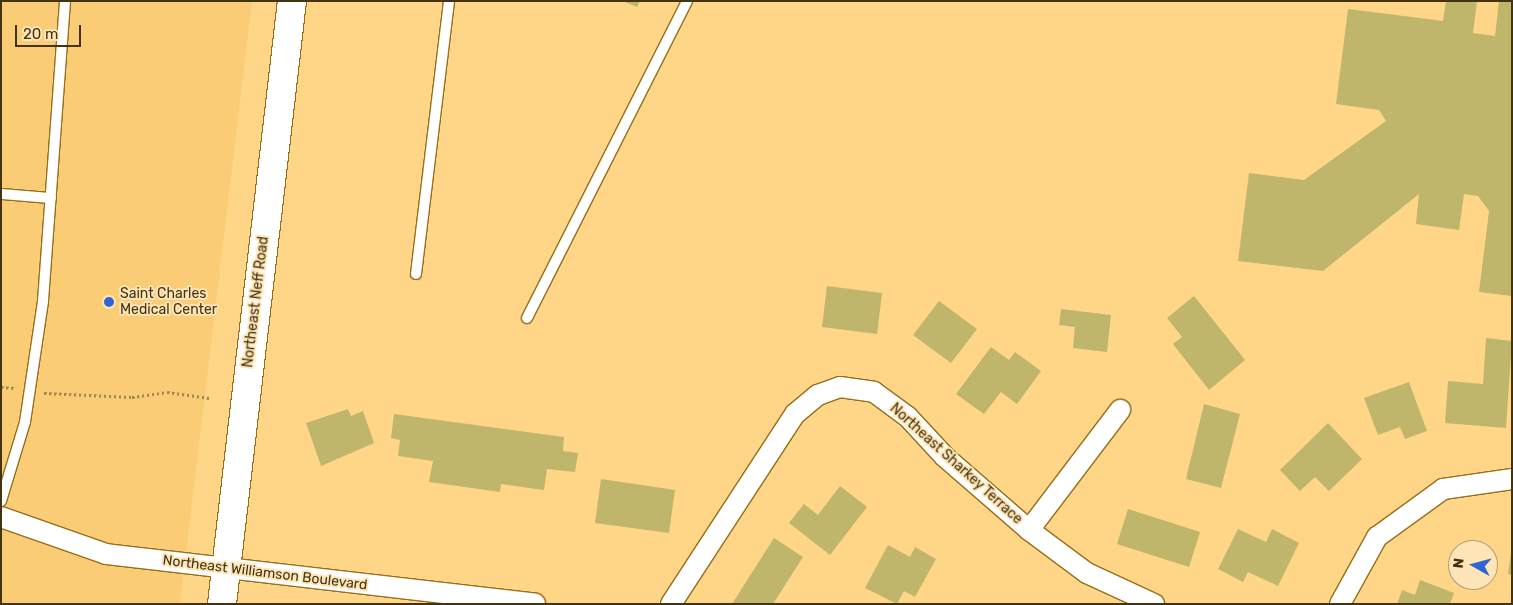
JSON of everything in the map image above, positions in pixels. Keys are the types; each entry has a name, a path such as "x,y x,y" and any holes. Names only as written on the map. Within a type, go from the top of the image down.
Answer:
{"main road":[{"name":"Northeast Neff Road","path":"222,604 292,1"}],"street":[{"name":"Northeast Sharkey Terrace","path":"671,604 795,414 818,395 840,387 874,392 908,417 945,457 1029,530 1087,573 1154,604"},
{"path":"1029,530 1120,410"},
{"path":"1340,604 1377,536 1443,489 1512,479"},
{"name":"Northeast Williamson Boulevard","path":"1,517 106,554 529,603"}],"lane":[{"path":"1,501 30,390 51,198 65,1"},
{"path":"416,274 450,1"},
{"path":"527,318 687,1"},
{"path":"2,190 51,198"}],"path":[{"path":"1,387 68,396 132,397 167,392 210,398"}],"shaded area":[{"name":"Saint Charles Medical Center","path":"1,1 252,1 180,604 1,604"}],"building":[{"path":"623,1 640,1 637,7"},
{"path":"1446,1 1477,1 1473,33 1495,36 1499,1 1512,1 1512,296 1479,292 1489,211 1478,196 1464,194 1459,230 1416,224 1419,194 1323,271 1238,261 1249,173 1304,180 1386,121 1379,110 1336,104 1348,9 1443,21"},
{"path":"827,286 882,293 877,334 822,327"},
{"path":"1194,296 1245,360 1209,390 1173,344 1182,337 1167,318"},
{"path":"939,301 977,329 951,363 913,335"},
{"path":"1061,309 1111,315 1107,352 1073,348 1075,327 1059,325"},
{"path":"1486,338 1512,341 1506,428 1445,423 1448,381 1483,384"},
{"path":"991,347 1009,360 1015,352 1041,371 1017,404 1001,392 984,414 956,394"},
{"path":"1409,382 1427,431 1405,439 1400,427 1378,435 1364,398"},
{"path":"1204,404 1240,414 1221,488 1186,479"},
{"path":"348,409 351,416 363,411 374,443 321,466 306,423"},
{"path":"394,414 564,437 563,451 578,453 575,472 547,469 544,490 501,484 500,492 429,482 433,461 398,456 400,440 391,438"},
{"path":"1328,423 1362,459 1329,491 1315,477 1300,491 1280,470"},
{"path":"601,479 675,490 669,533 595,523"},
{"path":"840,486 867,507 830,555 789,523 804,504 818,515"},
{"path":"1128,509 1200,532 1189,567 1117,544"},
{"path":"1238,529 1266,542 1272,529 1299,543 1278,586 1248,572 1243,582 1218,569"},
{"path":"774,538 803,557 773,604 732,604"},
{"path":"888,545 910,557 915,547 936,559 915,597 904,591 897,604 865,588"},
{"path":"1512,553 1512,575 1508,574"},
{"path":"1420,580 1454,593 1450,604 1397,604 1402,590 1415,595"}],"place":[{"name":"Saint Charles Medical Center","path":"109,302"}]}
